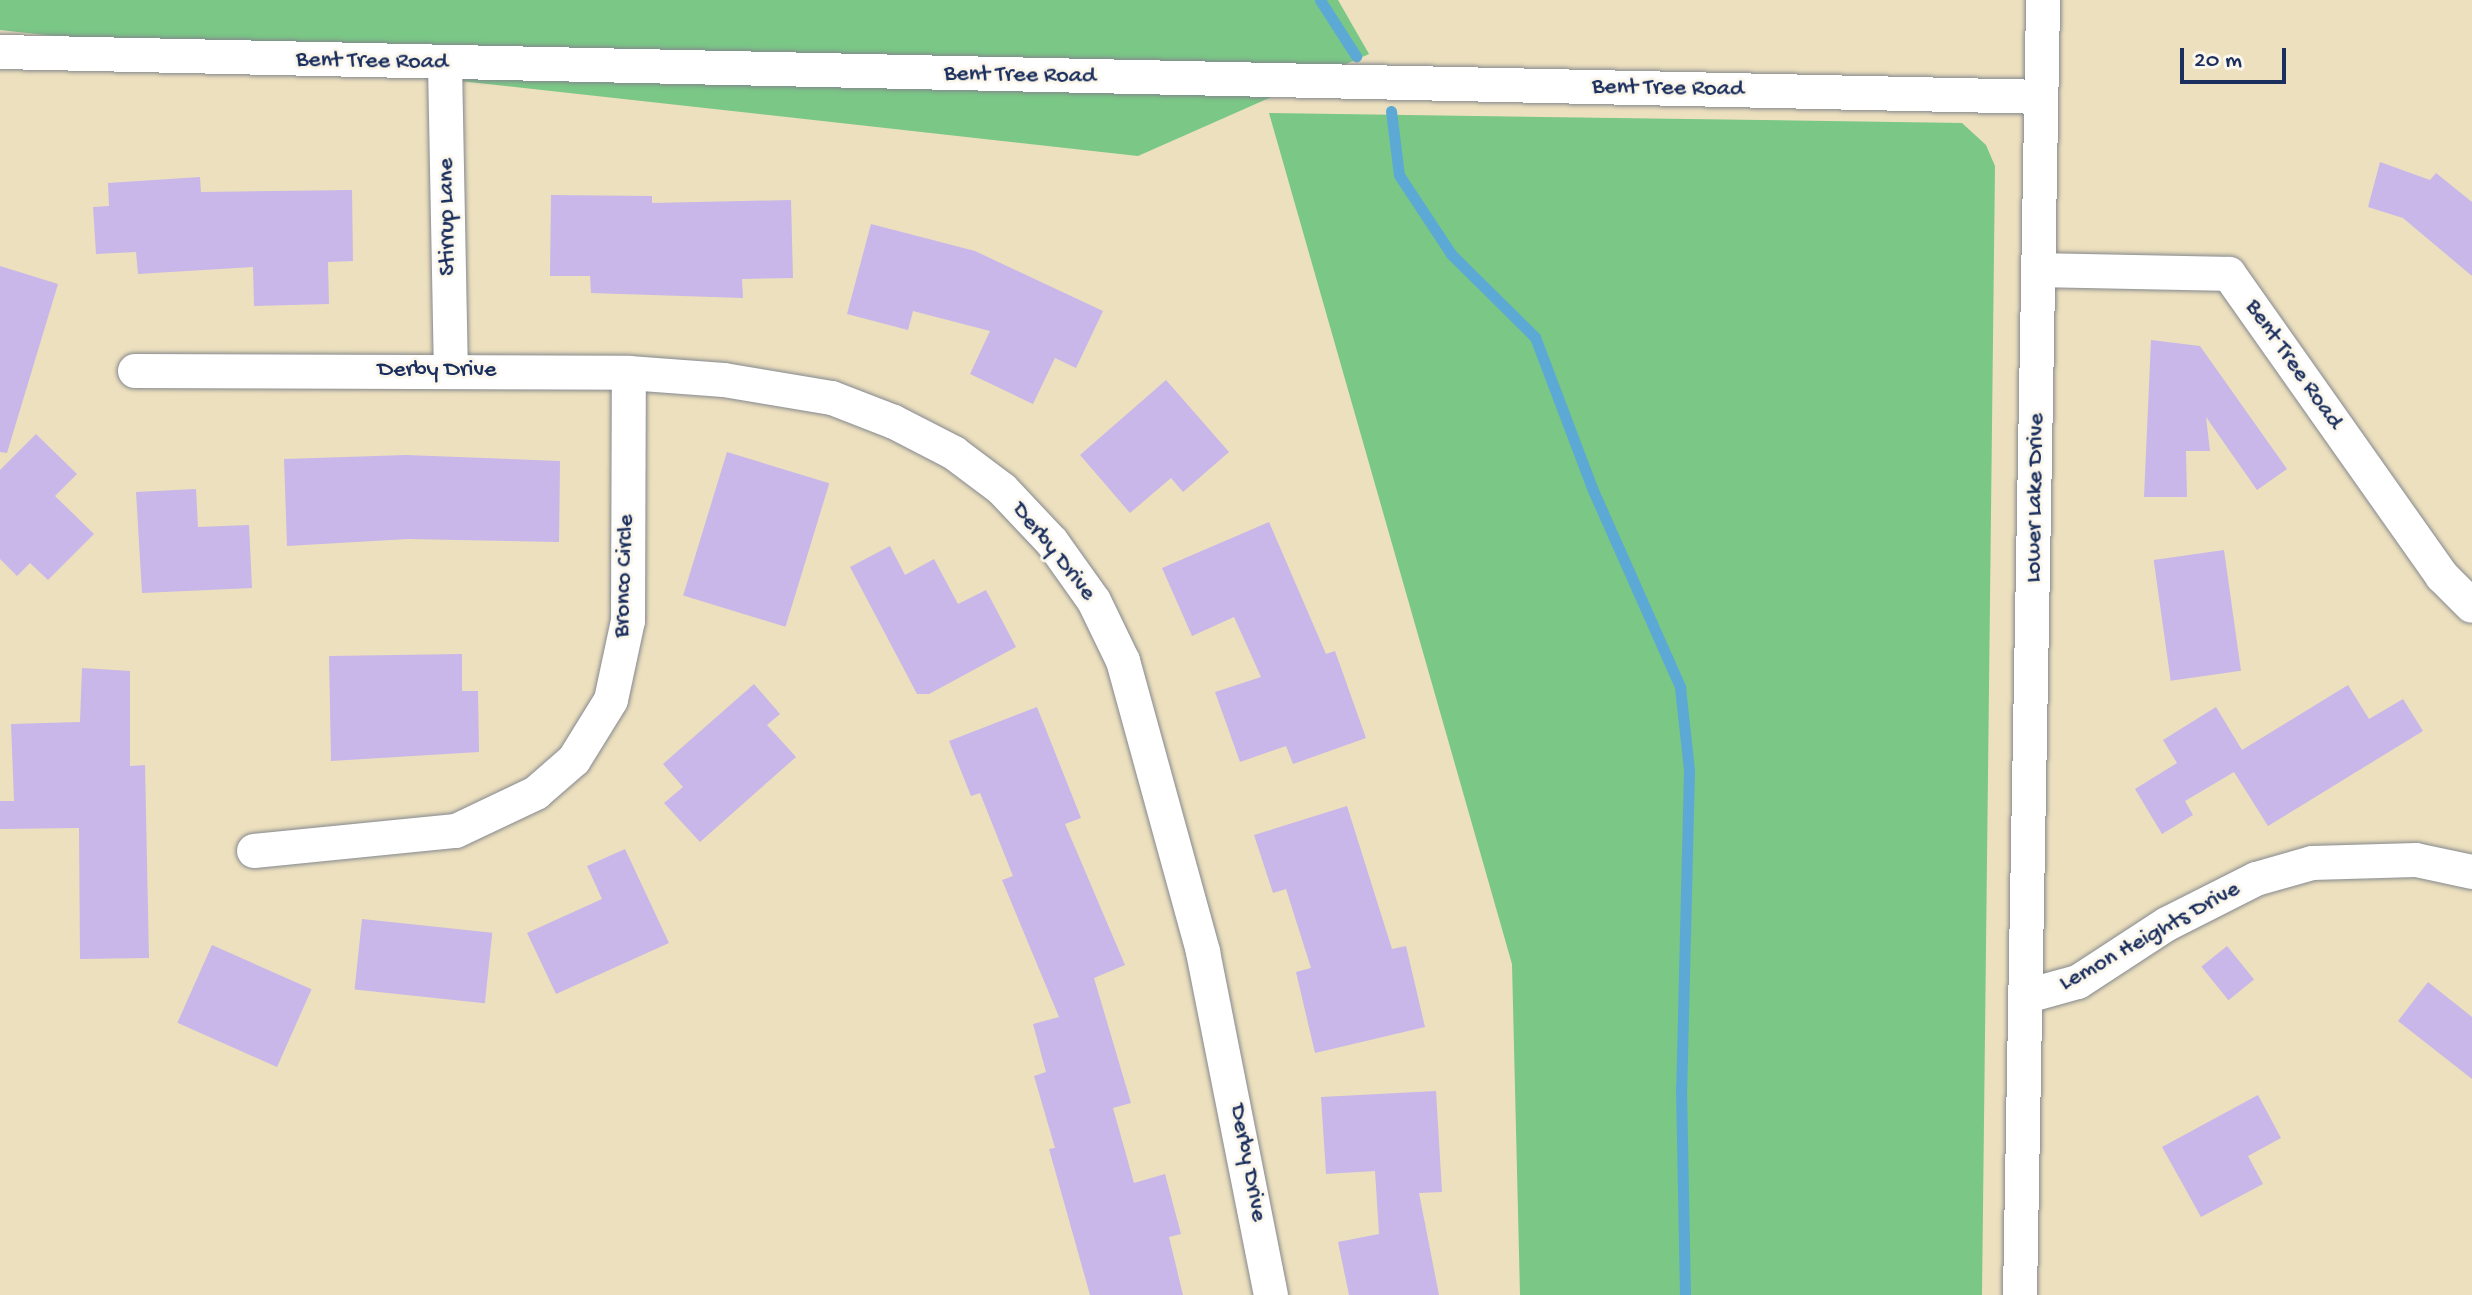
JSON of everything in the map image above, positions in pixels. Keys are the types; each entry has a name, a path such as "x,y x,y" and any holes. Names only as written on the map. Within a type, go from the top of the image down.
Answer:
{"street":[{"name":"Lower Lake Drive","path":"2027,996 2043,0"},
{"name":"Bent Tree Road","path":"0,52 2041,97"},
{"name":"Stirrup Lane","path":"445,64 451,371"},
{"name":"Bent Tree Road","path":"2040,270 2229,274 2442,576 2472,606"},
{"name":"Derby Drive","path":"135,371 629,373 724,380 832,398 894,422 954,453 1002,489 1052,542 1094,601 1123,661 1203,952 1271,1295"},
{"name":"Bronco Circle","path":"254,851 456,831 536,793 574,760 611,700 628,621 629,373"},
{"name":"Lemon Heights Drive","path":"2020,1295 2027,996 2078,982 2167,924 2256,879 2312,863 2416,860 2472,872"}],"green space":[{"path":"0,0 1338,0 1369,54 1138,156 0,30"},
{"path":"1269,113 1962,123 1986,145 1995,166 1982,1295 1520,1295 1512,964"}],"building":[{"path":"2380,162 2430,180 2436,173 2472,202 2472,276 2403,218 2368,207"},
{"path":"200,177 201,192 352,190 353,261 328,262 329,304 254,306 253,267 138,274 136,252 96,254 93,207 109,206 108,183"},
{"path":"551,195 652,196 652,203 791,200 793,278 742,279 743,298 591,293 590,276 550,276"},
{"path":"871,224 975,251 1103,311 1076,368 1055,358 1033,404 970,374 990,331 913,311 908,330 847,314"},
{"path":"0,266 58,284 7,453 0,452"},
{"path":"2151,340 2200,346 2287,469 2257,490 2206,417 2210,451 2186,451 2187,497 2144,497"},
{"path":"1166,380 1229,452 1183,492 1171,478 1130,513 1080,455"},
{"path":"36,434 77,474 55,496 94,534 48,580 30,563 17,576 0,559 0,470"},
{"path":"727,452 829,483 785,627 683,595"},
{"path":"406,455 560,461 559,542 408,539 287,546 284,459"},
{"path":"196,489 198,527 249,525 252,588 142,593 136,492"},
{"path":"1269,522 1326,654 1335,651 1366,738 1293,764 1286,746 1240,762 1215,692 1261,677 1234,617 1192,636 1162,568"},
{"path":"890,546 905,575 934,559 958,604 986,590 1016,647 929,694 917,694 850,567"},
{"path":"2224,550 2241,671 2171,681 2154,560"},
{"path":"462,654 462,691 478,691 479,752 331,761 329,656"},
{"path":"82,668 130,671 130,766 145,765 149,958 80,959 79,828 0,829 0,801 14,801 11,724 80,722"},
{"path":"754,684 780,714 767,725 796,757 700,842 664,803 683,787 663,764"},
{"path":"2348,685 2369,719 2403,699 2423,731 2268,826 2234,772 2185,801 2193,815 2162,834 2135,789 2177,763 2163,740 2216,707 2242,750"},
{"path":"1037,707 1081,818 1065,824 1125,965 1094,978 1131,1103 1113,1108 1134,1183 1165,1174 1181,1234 1169,1237 1183,1295 1090,1295 1049,1149 1055,1148 1034,1076 1046,1072 1033,1024 1059,1017 1002,880 1013,876 980,793 971,796 949,741"},
{"path":"1347,806 1392,949 1406,946 1425,1027 1315,1053 1296,972 1311,968 1286,889 1273,893 1254,835"},
{"path":"625,849 669,943 556,994 527,933 602,899 587,866"},
{"path":"362,919 492,933 485,1003 355,990"},
{"path":"212,945 312,989 277,1067 177,1023"},
{"path":"2227,946 2254,979 2228,1000 2201,967"},
{"path":"2428,982 2472,1017 2472,1079 2398,1021"},
{"path":"1436,1091 1442,1192 1419,1193 1439,1295 1349,1295 1338,1242 1379,1234 1375,1171 1326,1174 1321,1097"},
{"path":"2258,1095 2281,1138 2248,1156 2263,1184 2201,1217 2162,1147"}],"waterway":[{"path":"1320,0 1356,56"},
{"path":"1391,111 1399,175 1451,254 1535,337 1592,488 1680,687 1689,770 1681,1087 1685,1295"}]}
